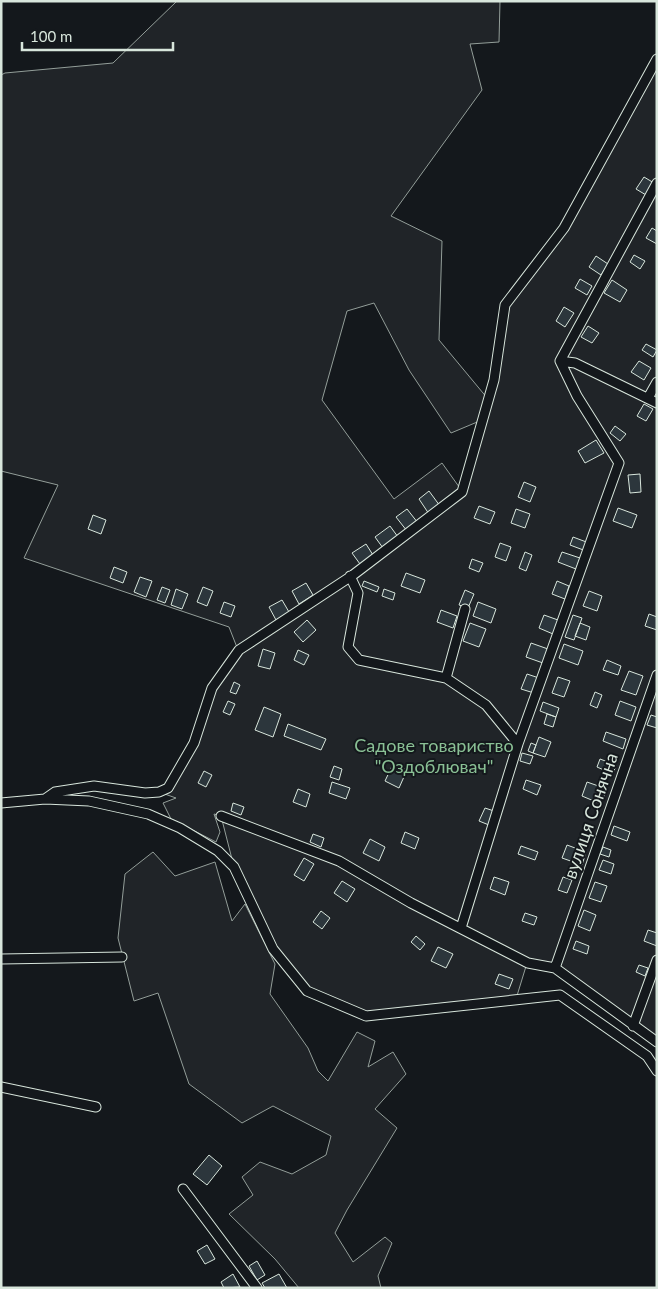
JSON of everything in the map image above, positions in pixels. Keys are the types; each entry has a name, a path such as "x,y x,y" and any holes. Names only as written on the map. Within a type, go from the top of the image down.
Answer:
{"street":[{"path":"45,799 55,792 94,786 145,793 168,788 194,743 212,688 238,650 350,576 462,492 494,380 506,305 564,228 657,59"},
{"path":"560,361 657,183"},
{"path":"560,361 575,363 657,403"},
{"path":"460,928 518,744 619,463 577,396 560,361"},
{"path":"648,398 657,382"},
{"path":"350,576 358,593 348,647 359,660 446,678 486,705 518,744"},
{"path":"446,678 465,609"},
{"name":"вулиця Сонячна","path":"555,968 657,675"},
{"path":"1,803 45,799 104,803 148,814 180,828 218,851 234,867 273,949 307,991 366,1016 560,994 647,1056 657,1071"},
{"path":"221,816 339,861 411,903 528,962 555,968 657,1042"},
{"path":"1,959 122,957"},
{"path":"633,1026 657,960"},
{"path":"1,1087 96,1107"},
{"path":"183,1189 257,1288"}],"green space":[{"name":"Садове товариство \"Оздоблювач\"","path":"177,1 500,1 499,42 470,44 482,90 391,216 442,241 439,340 488,399 505,305 564,228 657,59 657,1042 555,968 527,963 516,999 366,1016 307,991 273,949 234,867 221,816 214,814 220,832 216,842 171,819 163,803 176,798 159,792 173,782 212,688 238,650 229,627 24,558 58,485 1,471 1,75 5,73 113,63","holes":["374,303 409,370 451,433 482,420 462,491 442,463 394,499 322,400 347,311"]},
{"path":"153,852 175,876 215,862 232,921 245,904 275,964 270,994 308,1048 318,1071 328,1081 357,1032 375,1041 368,1067 393,1052 406,1074 375,1109 397,1128 335,1233 353,1262 385,1237 392,1243 378,1276 381,1288 299,1288 275,1259 229,1214 253,1195 242,1177 260,1162 292,1174 326,1155 331,1136 273,1106 242,1123 189,1084 158,993 134,1001 118,938 125,874"}],"building":[{"path":"644,177 654,183 646,195 636,189"},
{"path":"652,228 657,231 657,244 646,238"},
{"path":"634,255 645,261 640,269 630,262"},
{"path":"596,256 608,264 601,275 589,267"},
{"path":"580,279 592,286 587,295 575,288"},
{"path":"612,280 627,290 620,302 604,293"},
{"path":"564,307 574,313 565,327 556,321"},
{"path":"588,326 599,333 592,343 581,337"},
{"path":"646,344 657,350 653,357 642,350"},
{"path":"639,361 651,368 644,380 631,372"},
{"path":"644,404 653,409 646,421 637,416"},
{"path":"615,426 626,434 620,441 610,433"},
{"path":"596,440 604,453 585,463 578,451"},
{"path":"640,474 641,492 630,493 628,475"},
{"path":"524,482 536,487 530,502 518,497"},
{"path":"429,491 440,506 429,514 419,499"},
{"path":"479,506 495,512 490,524 474,518"},
{"path":"618,508 637,515 632,528 613,521"},
{"path":"407,509 418,523 407,531 396,517"},
{"path":"516,509 530,514 525,528 511,523"},
{"path":"93,515 106,520 101,534 88,529"},
{"path":"390,526 398,537 383,548 375,537"},
{"path":"573,537 589,543 586,551 570,545"},
{"path":"500,543 511,547 506,561 495,557"},
{"path":"366,544 373,555 360,564 352,553"},
{"path":"525,552 532,555 526,571 519,568"},
{"path":"562,552 580,558 576,569 558,562"},
{"path":"472,559 483,563 479,572 469,568"},
{"path":"114,567 127,572 123,583 110,578"},
{"path":"406,573 425,580 420,593 401,586"},
{"path":"140,577 152,581 146,597 134,592"},
{"path":"364,581 379,587 377,592 362,586"},
{"path":"557,581 569,586 565,599 552,594"},
{"path":"306,583 313,595 299,604 292,591"},
{"path":"162,587 170,590 165,603 157,600"},
{"path":"203,587 213,591 207,606 197,602"},
{"path":"176,589 188,594 182,609 171,605"},
{"path":"384,589 395,593 393,600 382,596"},
{"path":"465,590 474,594 468,608 459,605"},
{"path":"589,591 602,596 597,611 583,606"},
{"path":"282,600 289,612 276,620 269,607"},
{"path":"224,602 235,606 231,617 220,613"},
{"path":"478,602 496,609 491,623 473,616"},
{"path":"441,610 457,616 453,628 437,622"},
{"path":"649,614 657,617 657,630 645,626"},
{"path":"544,615 558,620 553,634 539,628"},
{"path":"573,615 582,618 574,640 565,637"},
{"path":"307,620 316,630 303,642 294,632"},
{"path":"470,623 486,629 479,647 463,641"},
{"path":"580,623 590,627 586,640 575,636"},
{"path":"531,643 548,649 543,663 526,657"},
{"path":"564,644 583,651 578,665 559,658"},
{"path":"263,649 275,653 270,669 258,666"},
{"path":"298,650 309,655 304,665 294,660"},
{"path":"607,660 621,666 618,675 603,670"},
{"path":"629,671 643,676 636,695 621,690"},
{"path":"527,674 539,678 534,693 521,689"},
{"path":"558,677 570,681 564,697 552,693"},
{"path":"234,682 240,685 236,694 230,692"},
{"path":"595,692 602,695 597,708 590,705"},
{"path":"228,701 235,704 230,715 223,712"},
{"path":"620,701 636,707 631,721 615,715"},
{"path":"543,702 559,708 556,717 540,711"},
{"path":"264,707 281,714 273,737 255,730"},
{"path":"547,714 556,717 553,727 544,724"},
{"path":"651,715 657,717 657,728 647,725"},
{"path":"288,724 326,739 321,750 284,736"},
{"path":"606,732 626,739 623,749 603,741"},
{"path":"539,737 551,742 545,757 533,753"},
{"path":"531,743 536,745 533,753 528,751"},
{"path":"522,753 533,756 530,764 520,761"},
{"path":"600,759 616,765 613,774 597,767"},
{"path":"393,764 407,770 399,788 385,781"},
{"path":"334,766 342,769 339,780 330,777"},
{"path":"204,771 212,775 206,787 198,783"},
{"path":"526,780 541,785 537,795 523,789"},
{"path":"332,782 350,788 346,799 329,793"},
{"path":"587,782 607,789 601,804 582,796"},
{"path":"298,789 310,794 306,807 293,802"},
{"path":"233,803 244,807 241,815 231,811"},
{"path":"485,808 494,811 489,825 479,821"},
{"path":"614,826 630,832 627,841 611,835"},
{"path":"405,832 419,838 415,849 401,843"},
{"path":"313,834 324,838 321,847 310,842"},
{"path":"370,839 385,847 379,861 363,853"},
{"path":"567,845 586,852 582,865 562,858"},
{"path":"521,846 538,852 535,860 518,854"},
{"path":"603,847 611,850 609,857 600,854"},
{"path":"304,858 314,864 304,881 294,875"},
{"path":"603,860 614,864 611,874 599,870"},
{"path":"494,877 509,882 505,895 490,889"},
{"path":"563,877 572,880 567,893 558,890"},
{"path":"342,881 355,889 347,902 334,893"},
{"path":"595,882 607,886 601,902 589,898"},
{"path":"584,910 596,915 590,931 578,926"},
{"path":"321,911 330,918 322,929 313,922"},
{"path":"525,913 537,917 534,925 522,921"},
{"path":"648,930 657,933 657,946 644,941"},
{"path":"416,936 425,944 420,950 411,942"},
{"path":"576,941 589,946 587,954 573,949"},
{"path":"438,947 453,954 446,968 431,961"},
{"path":"639,965 648,968 645,976 636,972"},
{"path":"499,974 513,979 509,989 495,984"},
{"path":"209,1155 222,1166 207,1185 193,1174"},
{"path":"207,1245 215,1259 205,1264 197,1251"},
{"path":"257,1261 265,1275 257,1280 249,1266"},
{"path":"233,1274 240,1287 224,1288 221,1282"},
{"path":"279,1274 287,1288 265,1288 262,1283"}]}
